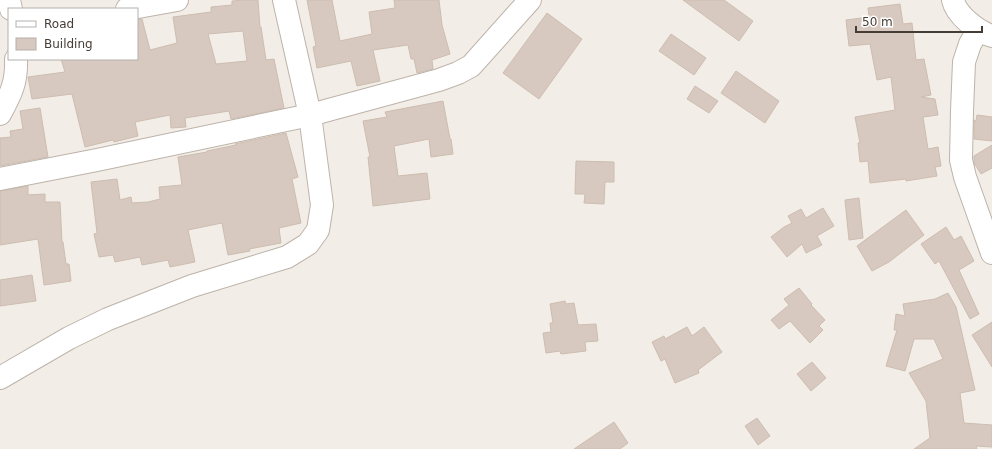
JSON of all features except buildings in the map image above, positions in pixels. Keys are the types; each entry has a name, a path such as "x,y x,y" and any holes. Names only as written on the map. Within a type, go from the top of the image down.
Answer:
{"street":[{"path":"132,8 176,0"},
{"path":"2,370 108,318 192,286 287,257 308,244 318,230 322,205 310,115 284,0"},
{"path":"0,179 104,159 310,115 439,80 458,73 471,66 530,0"},
{"path":"953,0 954,4 966,20 985,33 970,44 964,62 961,160 965,177 992,253"},
{"path":"0,114 12,93 16,70 16,60"}]}
